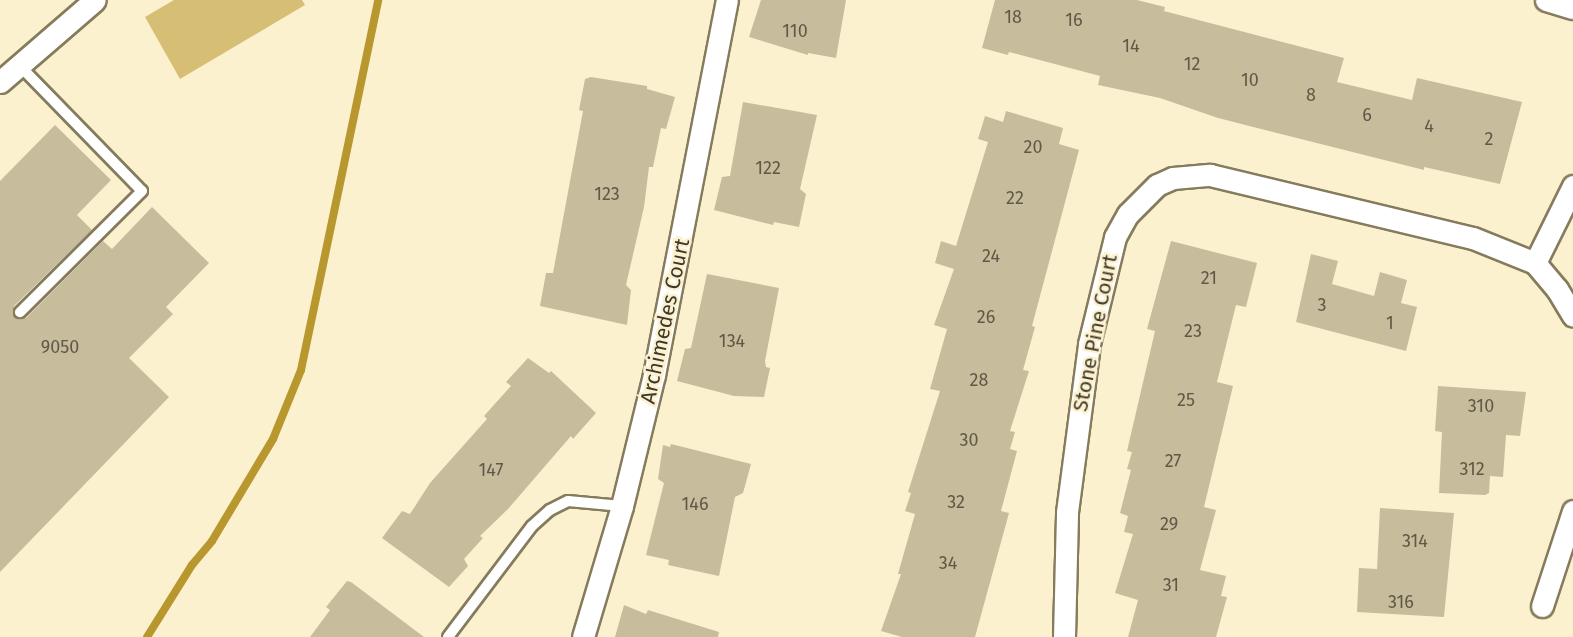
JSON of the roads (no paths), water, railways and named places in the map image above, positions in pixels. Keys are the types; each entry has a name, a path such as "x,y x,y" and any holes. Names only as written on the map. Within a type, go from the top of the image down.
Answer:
{"street":[{"path":"0,82 95,0"},
{"name":"Archimedes Court","path":"583,637 622,506 654,375 727,0"},
{"path":"1546,0 1573,8"},
{"name":"Stone Pine Court","path":"1064,637 1067,512 1089,344 1115,237 1142,197 1172,178 1210,175 1473,238 1535,262"},
{"path":"1573,186 1535,262 1557,289 1573,316"},
{"path":"1542,606 1573,511"}],"lane":[{"path":"18,64 142,191 20,312"},
{"path":"449,637 532,526 550,510 568,502 622,506"}],"waterway":[{"path":"147,637 192,565 212,541 273,439 301,370 378,0"}]}
